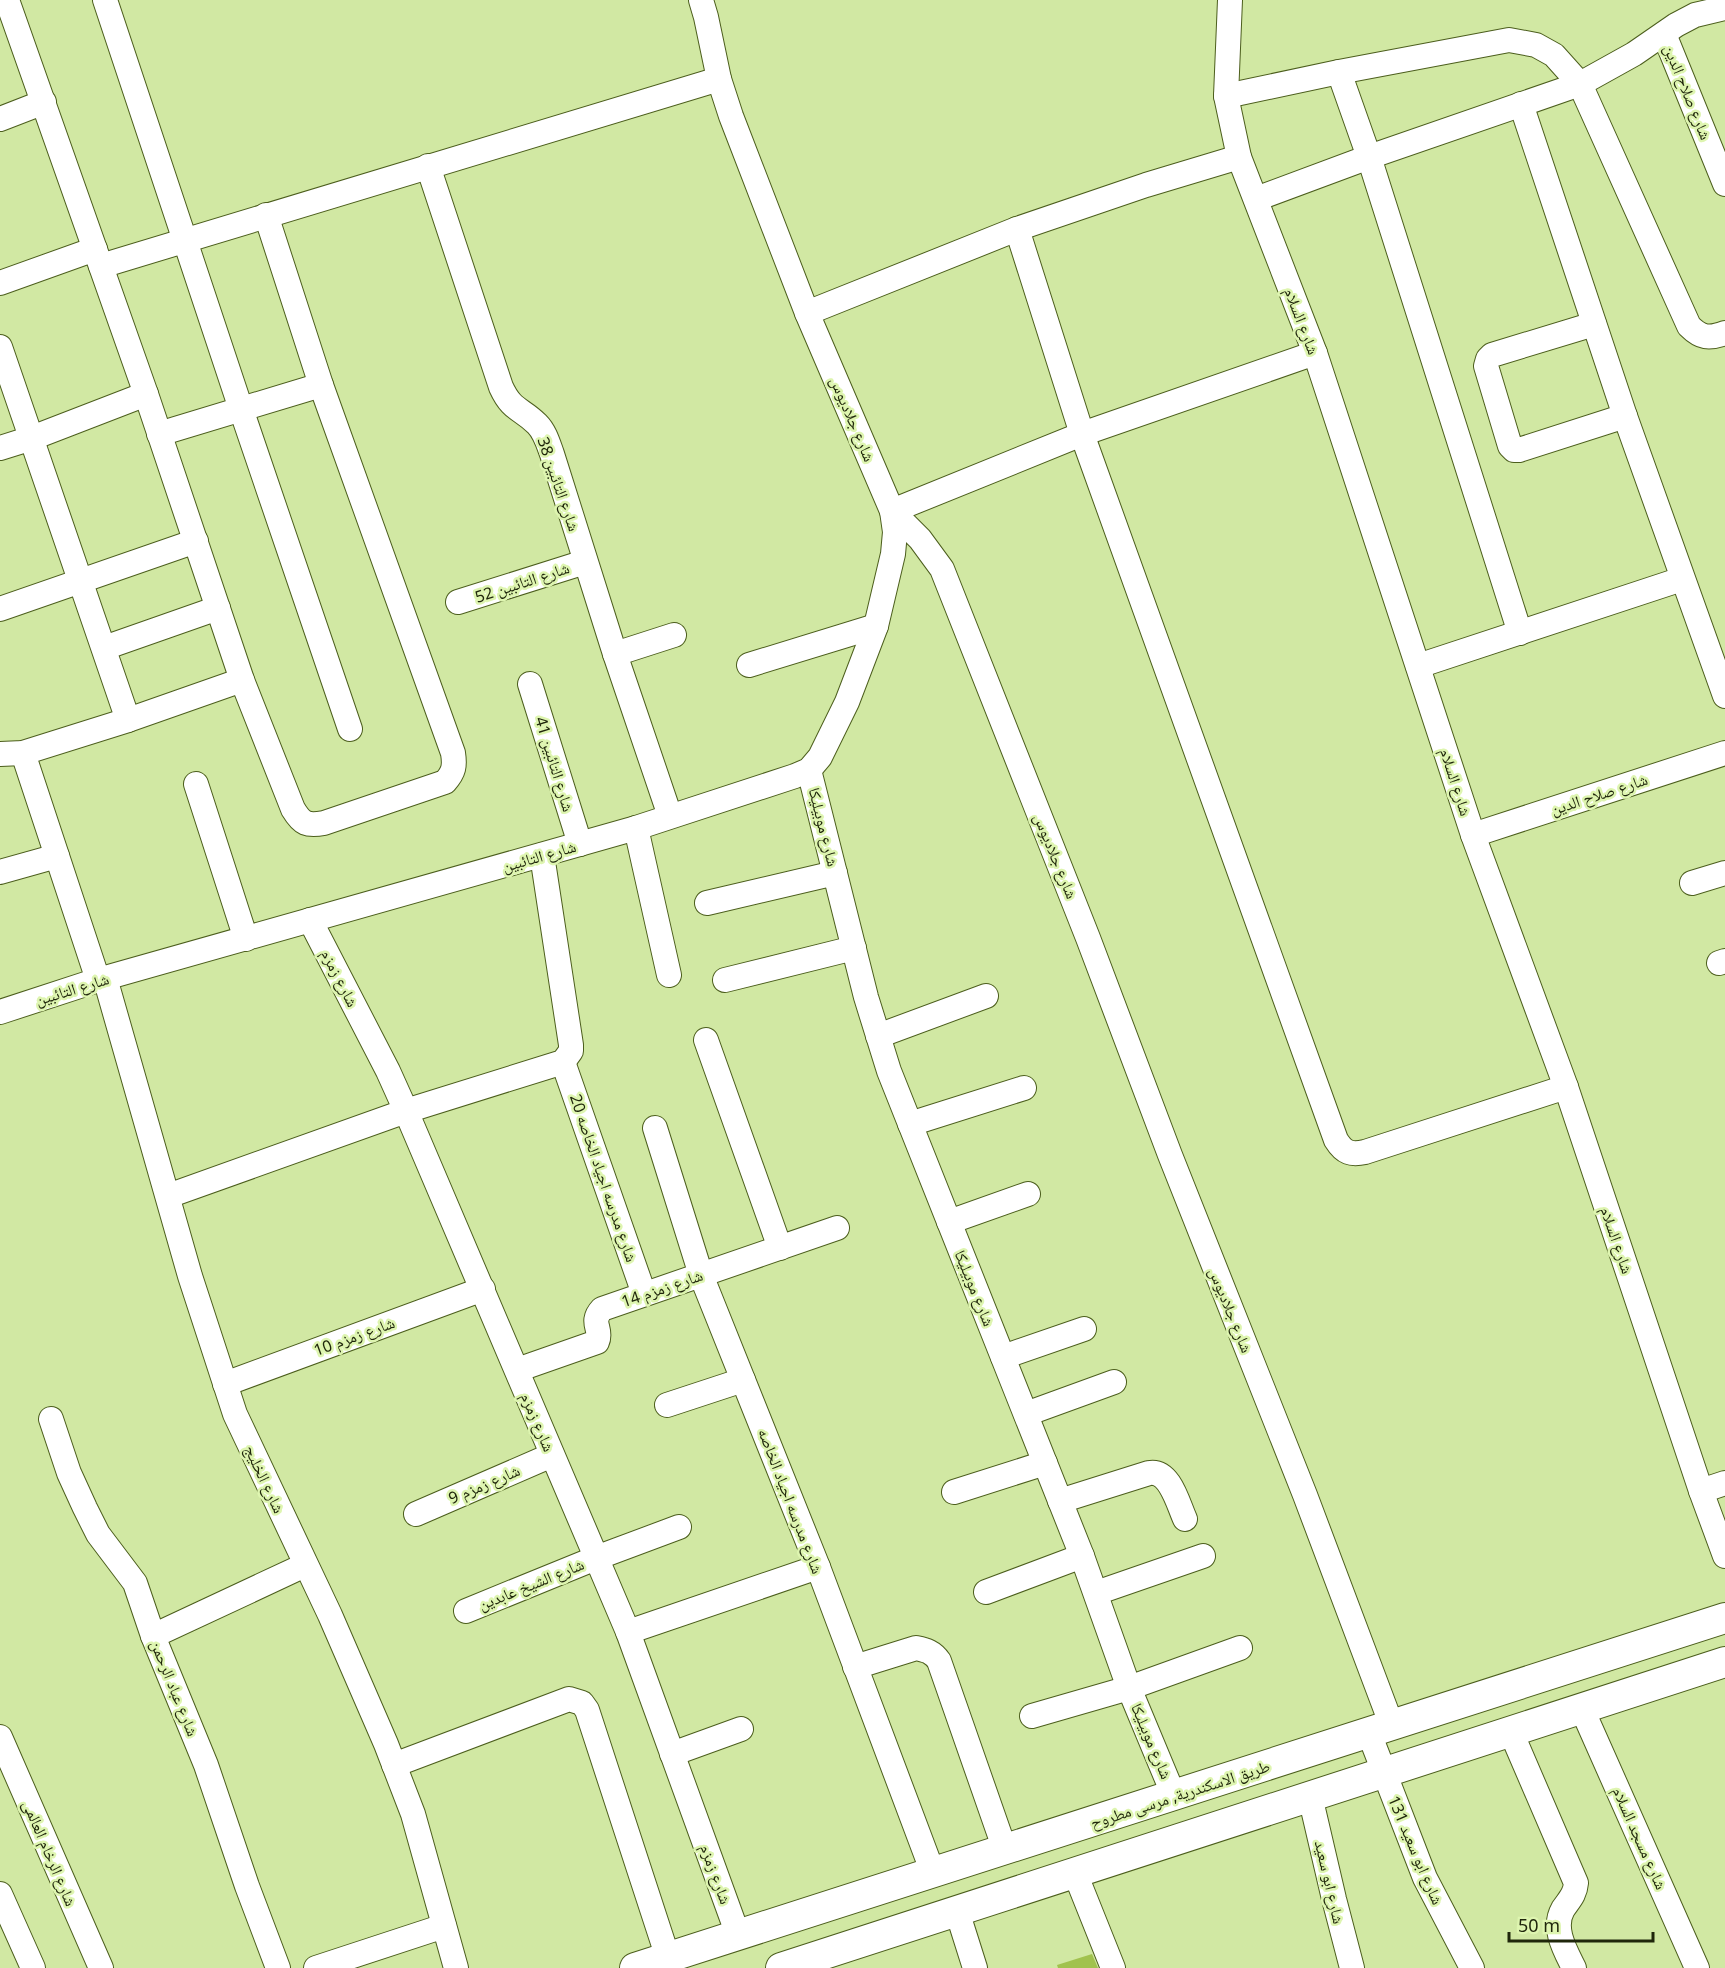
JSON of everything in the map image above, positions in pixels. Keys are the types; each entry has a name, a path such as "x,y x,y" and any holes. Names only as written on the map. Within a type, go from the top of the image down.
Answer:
{"main road":[{"name":"طريق الاسكندرية, مرسى مطروح","path":"635,1968 1725,1618"},
{"path":"781,1968 835,1960 957,1911 1582,1709 1724,1666"},
{"path":"1438,1711 1452,1751"}],"street":[{"path":"7,0 146,394 242,680 298,819 313,825 324,824 445,782 455,766 453,753 321,385 266,215"},
{"path":"105,0 350,729"},
{"name":"شارع جلاديوس","path":"701,0 719,79 731,116 807,313 892,511 920,539 942,569 1080,916 1170,1155 1305,1495 1380,1730"},
{"name":"شارع السلام","path":"1234,1 1226,96 1239,157 1315,353 1473,835 1566,1087 1701,1491 1721,1531 1725,1556"},
{"path":"1256,200 1369,157 1580,84 1613,67 1695,15 1725,8"},
{"name":"شارع صلاح الدين","path":"1664,34 1725,184"},
{"path":"1226,96 1509,40 1536,45 1554,55 1580,84 1689,326 1695,333 1705,338 1725,333"},
{"path":"1339,72 1369,157 1520,633"},
{"path":"0,283 98,258 185,240 719,79"},
{"path":"0,119 44,102"},
{"path":"1521,104 1625,416 1725,696"},
{"path":"807,313 1017,230 1146,185 1239,157"},
{"name":"شارع التائبين 38","path":"428,166 506,399 514,408 537,424 545,436 670,816"},
{"path":"1017,230 1082,434 1336,1140 1341,1148 1347,1153 1365,1152 1566,1087"},
{"path":"1594,324 1492,355 1488,360 1486,366 1510,446 1514,450 1519,450 1625,416"},
{"path":"0,347 128,720"},
{"path":"809,770 820,757 836,727 876,626 893,554 895,532 892,511 1082,434 1315,353"},
{"path":"159,434 321,385"},
{"path":"0,448 146,394"},
{"path":"0,609 196,541"},
{"name":"شارع التائبين 52","path":"458,602 585,562"},
{"path":"1418,666 1682,579"},
{"path":"104,648 218,608"},
{"path":"749,665 876,626"},
{"path":"615,654 674,635"},
{"path":"11,754 128,720 242,680"},
{"name":"شارع التائبين 41","path":"530,684 580,844"},
{"name":"شارع صلاح الدين","path":"1473,835 1725,753"},
{"name":"شارع الخليج","path":"11,754 57,856 102,979 190,1276 235,1414 357,1676 394,1765 413,1814 456,1968"},
{"name":"شارع التائبين","path":"0,1012 102,979 636,828 809,770"},
{"name":"شارع موبيليكا","path":"809,770 866,997 889,1071 1083,1556 1129,1688 1174,1796"},
{"path":"196,784 246,939"},
{"path":"636,828 669,975"},
{"path":"168,1196 406,1111 563,1062 571,1051 571,1045 542,855"},
{"path":"0,872 57,856"},
{"path":"707,903 835,873"},
{"path":"1692,883 1725,873"},
{"name":"شارع زمزم","path":"310,920 388,1071 406,1111 628,1632 738,1935"},
{"path":"725,980 854,948"},
{"path":"878,1036 986,996"},
{"path":"706,1040 780,1248"},
{"name":"شارع مدرسه اجياد الخاصه 20","path":"563,1062 644,1294"},
{"path":"910,1124 1024,1088"},
{"name":"شارع مدرسه اجياد الخاصه","path":"655,1128 701,1275 818,1567 933,1873"},
{"path":"949,1222 1028,1194"},
{"name":"شارع زمزم 14","path":"517,1370 597,1342 600,1337 595,1321 602,1309 837,1228"},
{"name":"شارع زمزم 10","path":"225,1384 483,1289"},
{"path":"1003,1357 1084,1329"},
{"path":"668,1405 743,1380"},
{"path":"1026,1414 1114,1382"},
{"name":"شارع عباد الرحمن","path":"51,1419 69,1473 98,1534 135,1583 153,1636 206,1765 247,1886 278,1968"},
{"name":"شارع زمزم 9","path":"416,1514 552,1455"},
{"path":"954,1492 1046,1463"},
{"path":"1060,1501 1158,1472 1166,1477 1185,1519"},
{"path":"1701,1491 1725,1483"},
{"name":"شارع الشيخ عابدين","path":"466,1611 596,1557 679,1527"},
{"path":"986,1592 1083,1556"},
{"path":"1096,1593 1203,1556"},
{"path":"153,1636 305,1565"},
{"path":"628,1632 818,1567"},
{"path":"855,1667 916,1648 934,1654 939,1661 1005,1850"},
{"path":"1032,1716 1129,1688 1240,1648"},
{"path":"394,1765 569,1699 582,1703 587,1710 668,1958"},
{"name":"شارع مسجد السلام","path":"1582,1709 1697,1968"},
{"path":"672,1754 741,1729"},
{"name":"شارع ابو سعيد 131","path":"1380,1730 1384,1773 1425,1878 1468,1967"},
{"path":"1510,1732 1576,1884 1572,1898 1559,1917 1559,1934 1574,1968"},
{"name":"شارع الرخام العالمى","path":"0,1737 100,1968"},
{"name":"شارع ابو سعيد","path":"1310,1796 1352,1968"},
{"path":"1075,1873 1113,1968"},
{"path":"0,1894 33,1968"},
{"path":"957,1911 975,1968"},
{"path":"316,1968 444,1926"}],"building":[{"path":"1092,1954 1098,1968 1058,1968 1057,1965"}]}
